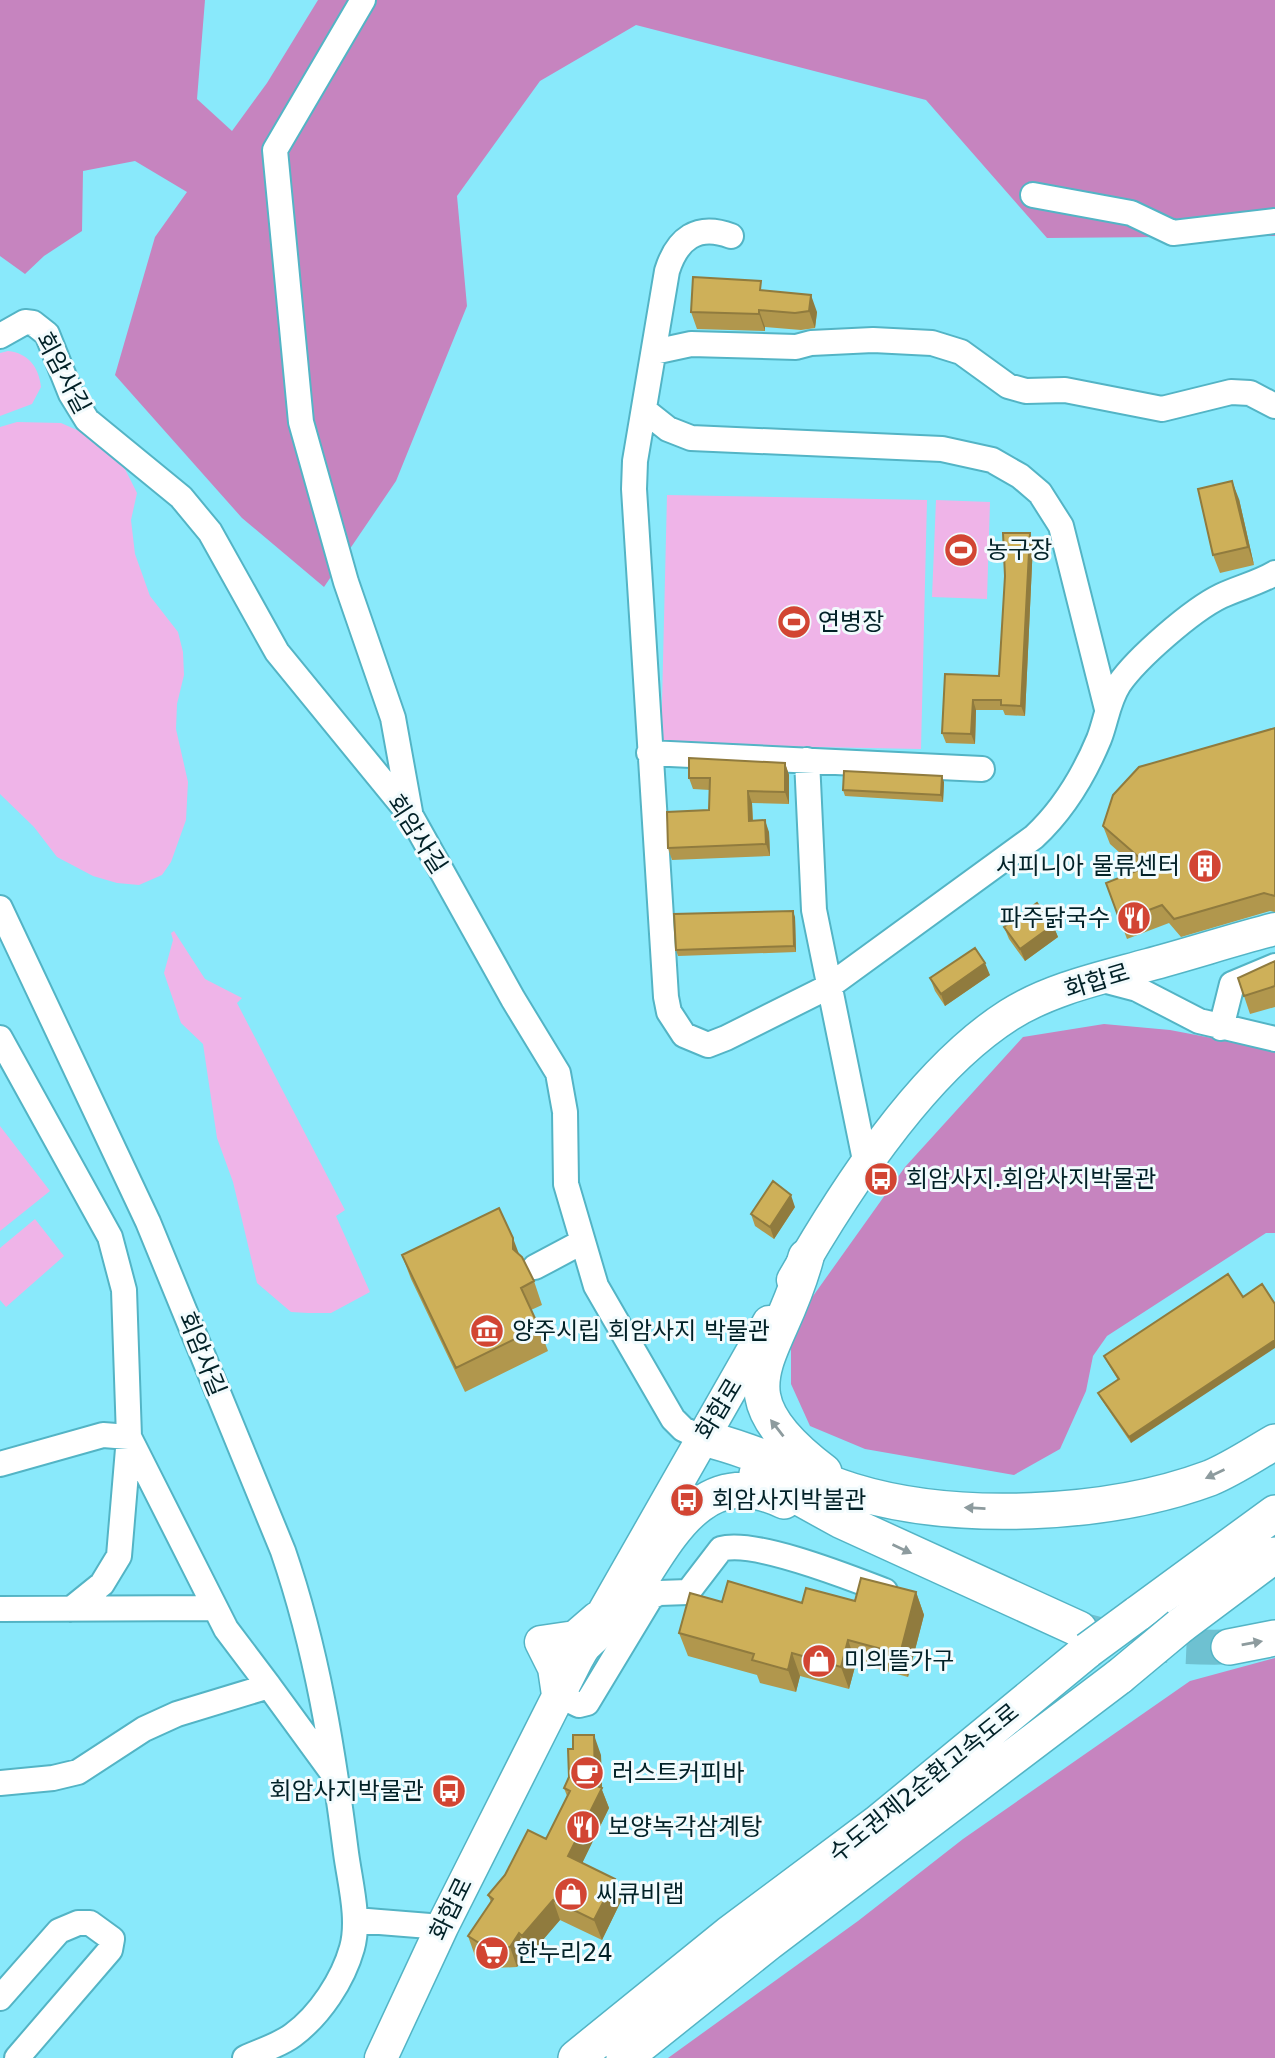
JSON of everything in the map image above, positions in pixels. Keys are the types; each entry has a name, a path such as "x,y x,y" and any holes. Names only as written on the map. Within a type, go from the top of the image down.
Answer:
{"highway":[{"path":"806,1257 789,1311 764,1364 762,1399 772,1423 847,1506"},
{"path":"702,1438 739,1464 847,1506 1084,1639"},
{"path":"584,1645 623,1605 674,1530 709,1498 732,1490 760,1493 810,1513 894,1501 1043,1511 1087,1507 1174,1490 1212,1477 1275,1442"},
{"name":"수도권제2순환고속도로","path":"576,2058 729,1934 879,1822 1084,1639 1137,1614 1275,1513"},
{"name":"수도권제2순환고속도로","path":"624,2058 769,1942 1275,1555"},
{"path":"1229,1647 1275,1638"}],"main road":[{"name":"화합로","path":"381,2058 442,1927 584,1645 806,1257 866,1165 908,1110 969,1046 1008,1016 1031,1003 1099,979 1141,977 1275,929"},
{"path":"558,1695 554,1668 541,1642 575,1637 603,1612"}],"street":[{"path":"363,0 275,150 300,422 346,582 393,718 411,816"},
{"path":"1033,195 1131,213 1172,233 1275,220"},
{"path":"731,236 709,231 692,236 673,252 644,410 634,489 666,997 669,1012 684,1035 708,1045 828,986 1048,824 1088,761 1119,684 1157,644 1219,597 1275,573"},
{"name":"회암사길","path":"0,337 25,322 33,323 47,334 71,394 86,420 181,497 210,532 277,652 411,816 509,992 558,1073 565,1102 566,1184 601,1296 673,1419 682,1429 702,1438"},
{"path":"654,352 691,344 796,347 811,343 873,340 932,344 961,352 1008,386 1027,391 1065,390 1161,409 1231,391 1250,393 1275,406"},
{"path":"644,410 668,429 691,438 942,449 992,460 1020,476 1040,493 1060,526 1107,709"},
{"path":"649,753 982,769"},
{"path":"807,760 814,910 866,1165"},
{"name":"회암사길","path":"0,908 148,1222 282,1552 302,1606 315,1659 362,1920 344,1969 312,2018 292,2036 245,2058"},
{"path":"1221,1028 1232,984 1275,966"},
{"path":"1141,977 1199,1021 1275,1039"},
{"path":"0,1038 98,1214 117,1257 124,1290 129,1437 120,1556 102,1584 71,1609"},
{"path":"535,1267 582,1242"},
{"path":"0,1464 103,1435 129,1437"},
{"path":"129,1437 220,1618 337,1778"},
{"path":"558,1695 579,1705 587,1703 651,1597 659,1593 688,1592 720,1549 734,1548 801,1561 885,1591"},
{"path":"0,1609 71,1609 220,1618"},
{"path":"0,1783 53,1778 78,1772 144,1729 166,1719 269,1686"},
{"path":"362,1920 442,1927"},
{"path":"0,1998 65,1927 90,1923 112,1938 110,1950 17,2058"}],"shaded area":[{"path":"0,0 205,0 197,99 232,131 267,83 318,0 1275,0 1275,236 1047,238 926,100 636,25 540,81 457,196 467,306 396,481 324,587 242,518 115,375 155,237 187,192 135,161 83,171 82,231 44,256 25,274 0,256"},
{"path":"15,352 31,362 38,373 41,387 32,404 0,416 0,353"},
{"path":"17,422 61,423 93,437 120,459 137,493 131,520 135,554 150,596 178,632 183,652 184,675 177,704 176,729 188,782 186,820 171,862 162,875 139,885 117,883 93,876 57,857 34,827 0,794 0,427"},
{"name":"연병장","path":"667,495 927,500 921,749 661,744"},
{"name":"농구장","path":"936,500 990,502 987,599 932,597"},
{"path":"174,931 205,979 242,998 237,1003 345,1210 336,1216 370,1292 331,1313 291,1312 257,1283 233,1182 217,1138 203,1044 181,1023 164,973 173,940 171,933"},
{"path":"1104,1024 1170,1030 1275,1050 1275,1233 1266,1233 1107,1336 1093,1356 1086,1391 1060,1449 1014,1475 865,1449 810,1426 791,1384 791,1327 905,1167 1023,1037"},
{"path":"0,1126 50,1191 0,1231"},
{"path":"35,1219 64,1256 6,1307 0,1300 0,1248"},
{"path":"1275,1658 1275,2058 668,2058 858,1921 963,1839 1190,1681"}],"building":[{"path":"693,277 761,281 760,290 811,295 809,311 795,313 759,310 759,314 691,312"},
{"path":"1232,481 1248,547 1213,555 1198,489"},
{"path":"1003,533 1030,533 1021,706 1001,705 1001,700 973,700 971,734 942,733 945,674 999,676 1005,576"},
{"name":"서피니아 물류센터","path":"1275,728 1275,896 1264,893 1174,919 1162,905 1120,921 1106,883 1149,866 1103,826 1113,795 1139,767"},
{"path":"689,758 785,763 785,792 748,791 749,821 765,820 766,844 668,848 667,812 709,810 710,778 689,778"},
{"path":"844,771 942,776 941,795 843,790"},
{"path":"1037,903 1053,925 1020,949 1004,927"},
{"path":"793,911 794,946 676,950 674,914"},
{"path":"975,948 985,963 941,994 930,978"},
{"path":"1275,961 1275,986 1244,996 1238,978"},
{"path":"773,1181 791,1195 770,1227 751,1214"},
{"name":"양주시립 회암사지 박물관","path":"499,1208 513,1238 513,1249 522,1257 534,1281 521,1288 539,1327 456,1368 402,1255"},
{"path":"1228,1274 1243,1297 1262,1284 1275,1304 1275,1340 1129,1437 1098,1393 1119,1379 1104,1356"},
{"path":"861,1578 916,1592 900,1654 848,1640 841,1667 792,1653 788,1670 752,1660 754,1654 679,1633 690,1593 722,1602 728,1581 802,1603 806,1588 855,1601"},
{"path":"573,1735 594,1735 595,1785 602,1788 568,1856 615,1879 594,1920 553,1900 522,1936 519,1933 510,1947 487,1948 468,1936 493,1899 488,1895 505,1875 528,1830 546,1839 570,1791 564,1788 569,1777 568,1749 573,1749"}],"tunnel":[{"path":"1082,1630 1155,1644 1229,1647"}],"place":[{"name":"농구장","path":"961,550"},
{"name":"연병장","path":"794,622"},
{"name":"서피니아 물류센터","path":"1205,866"},
{"name":"파주닭국수","path":"1134,918"},
{"name":"회암사지.회암사지박물관","path":"881,1179"},
{"name":"양주시립 회암사지 박물관","path":"487,1331"},
{"name":"회암사지박불관","path":"687,1500"},
{"name":"미의뜰가구","path":"819,1661"},
{"name":"러스트커피바","path":"587,1773"},
{"name":"회암사지박물관","path":"449,1791"},
{"name":"보양녹각삼계탕","path":"583,1827"},
{"name":"씨큐비랩","path":"571,1894"},
{"name":"한누리24","path":"492,1953"}]}
